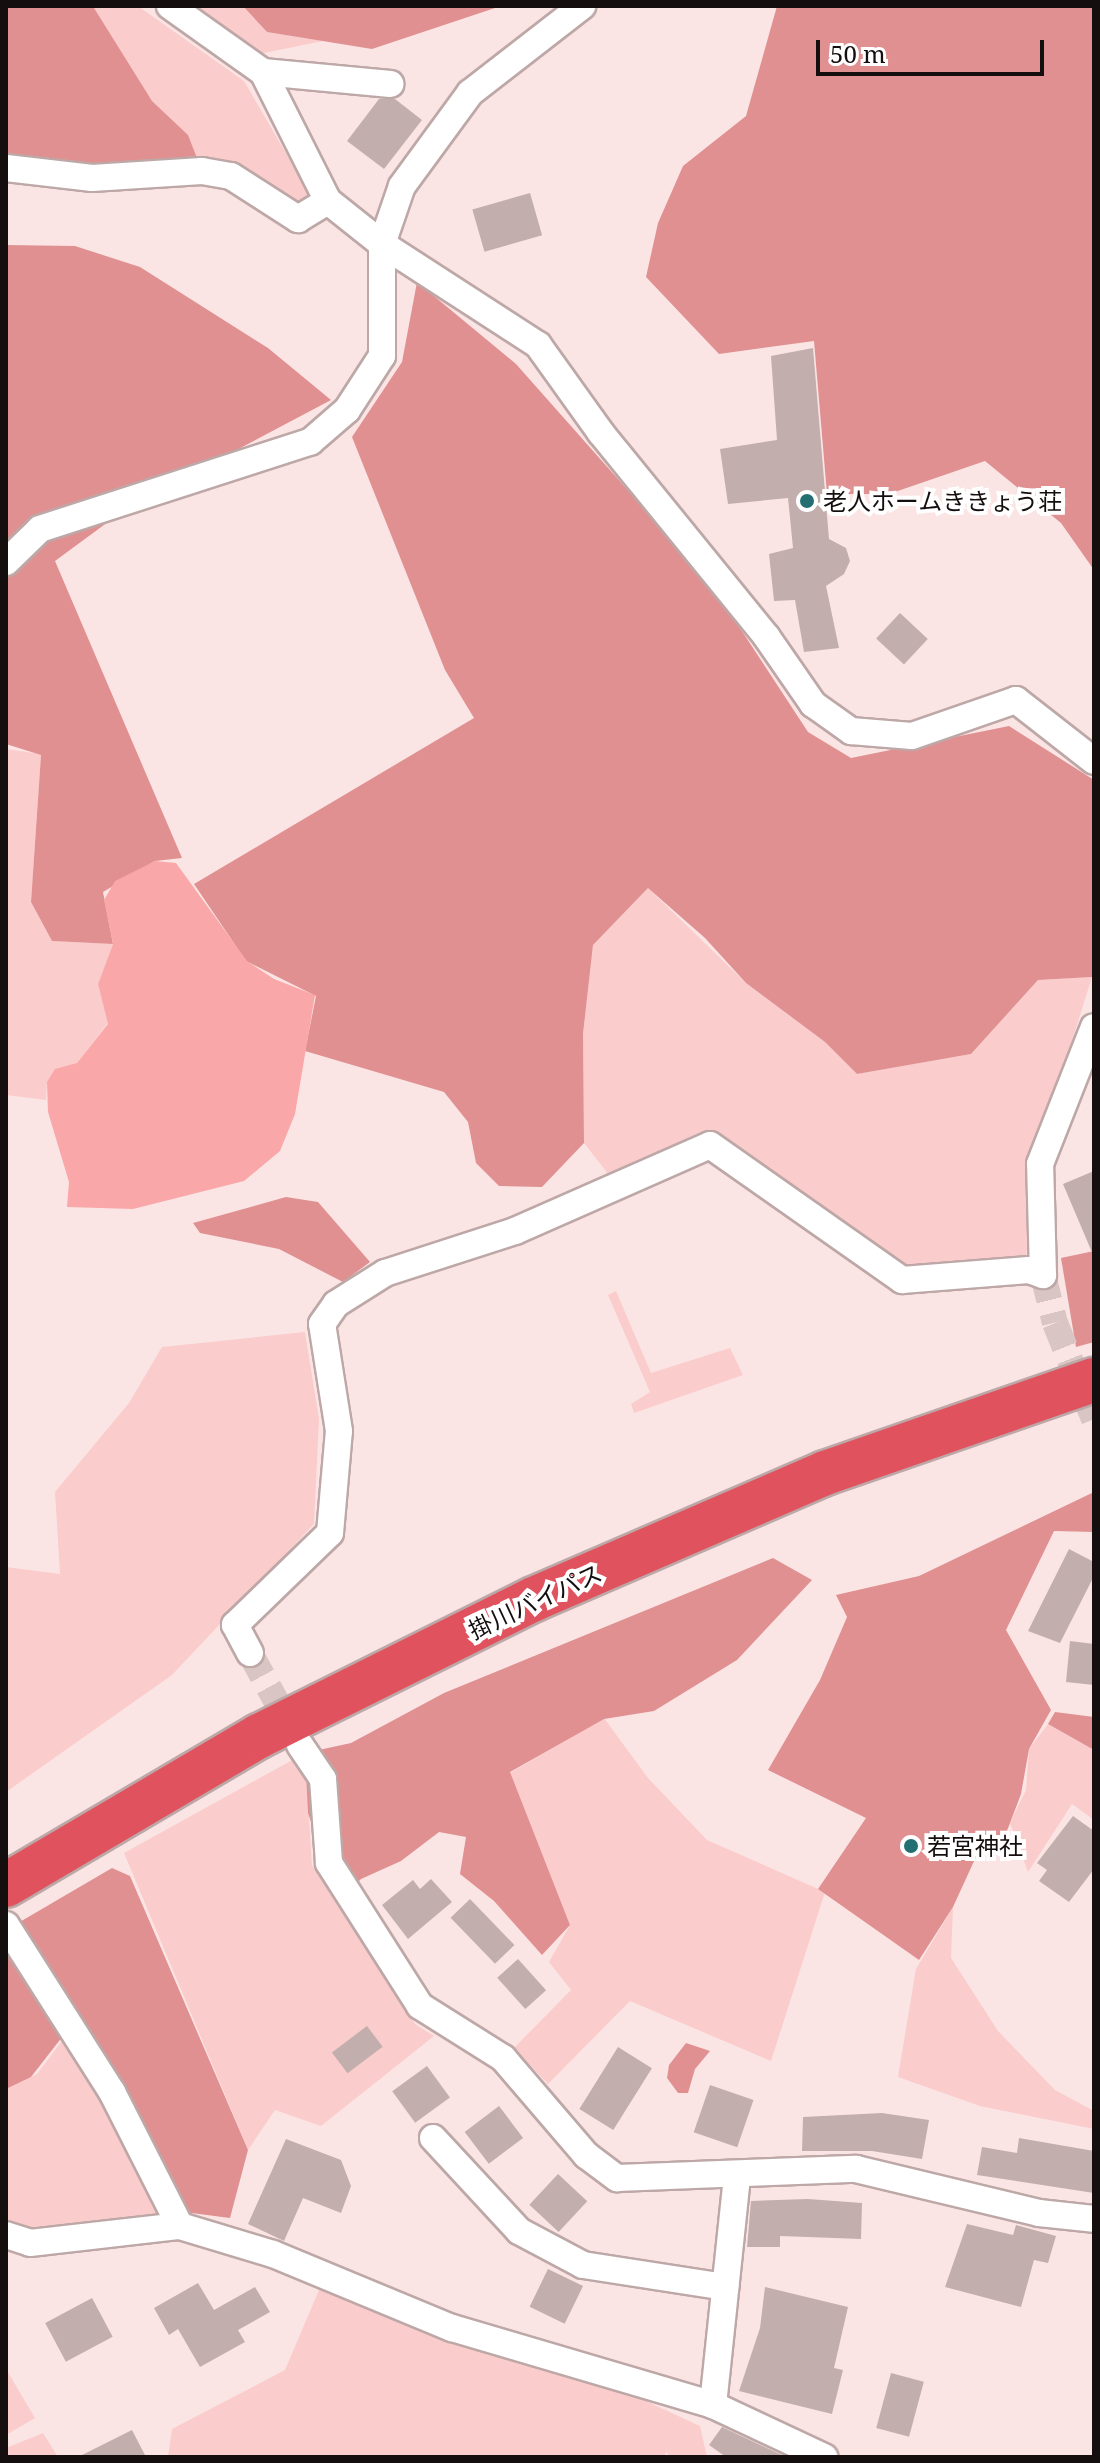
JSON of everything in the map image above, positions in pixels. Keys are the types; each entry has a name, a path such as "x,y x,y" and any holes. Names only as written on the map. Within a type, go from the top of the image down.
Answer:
{"highway":[{"name":"掛川バイパス","path":"6,1885 259,1736 534,1599 825,1473 1094,1380"}],"street":[{"path":"170,6 263,72 328,201 382,244 538,345 601,433 766,636 813,704 851,731 912,736 1016,700 1094,761"},
{"path":"6,562 40,529 310,442 338,418 368,382 382,356 382,244 402,186 470,93 582,6"},
{"path":"263,72 390,84"},
{"path":"6,168 92,178 202,171 231,176 298,219 328,201"},
{"path":"250,1653 235,1625 330,1533 339,1431 322,1324 336,1304 385,1273 515,1231 710,1145 902,1280 1029,1270 1043,1275 1040,1164 1094,1027"},
{"path":"300,1745 323,1779 329,1863 420,2006 503,2058 586,2155 617,2178 737,2177 856,2169 1039,2213 1094,2219"},
{"path":"6,1925 112,2092 180,2226"},
{"path":"433,2138 519,2231 583,2265 725,2287"},
{"path":"713,2405 737,2177"},
{"path":"6,2235 30,2243 180,2226 273,2254 452,2328 713,2405 824,2457"}],"shaded area":[{"path":"6,6 94,8 152,101 188,135 202,171 6,168"},
{"path":"87,6 138,6 244,81 312,198 297,209 199,162 179,127 152,101"},
{"path":"188,6 245,6 267,32 323,41 254,55"},
{"path":"243,6 501,6 372,49 267,32"},
{"path":"777,6 1094,6 1094,570 1061,523 985,461 889,494 827,494 814,341 719,354 646,277 658,223 683,166 746,116"},
{"path":"6,245 75,246 140,267 268,348 331,400 127,508 55,561 182,858 155,861 103,892 113,944 52,941 31,902 41,755 6,744"},
{"path":"417,282 516,364 711,584 808,732 851,758 1009,726 1094,780 1092,977 1038,980 971,1054 857,1074 825,1042 746,983 705,938 648,888 593,945 583,1034 584,1143 542,1187 499,1186 476,1163 468,1122 444,1092 305,1051 316,996 246,961 194,884 474,718 445,670 352,437 402,362"},
{"path":"6,749 41,754 31,902 52,941 113,944 98,984 108,1023 77,1063 47,1082 46,1100 6,1095"},
{"path":"155,861 176,863 247,961 274,979 315,995 295,1114 280,1151 244,1181 133,1209 67,1207 69,1182 48,1112 47,1082 55,1069 77,1063 108,1024 98,984 113,944 104,900 115,881"},
{"path":"648,888 746,983 825,1042 857,1074 971,1054 1038,980 1092,977 1031,1171 1026,1262 904,1265 705,1130 609,1175 584,1143 583,1034 593,945"},
{"path":"286,1197 318,1202 370,1262 343,1282 279,1249 200,1233 193,1223"},
{"path":"1094,1251 1094,1342 1076,1347 1061,1258"},
{"path":"616,1291 651,1373 730,1348 743,1375 634,1413 631,1404 650,1392 608,1295"},
{"path":"305,1332 319,1419 314,1524 172,1675 6,1792 6,1567 60,1574 55,1492 129,1403 162,1347"},
{"path":"1094,1492 1094,1532 1054,1531 1006,1630 1051,1710 1029,1749 1021,1794 1005,1836 975,1859 953,1907 919,1960 818,1889 866,1818 768,1770 820,1680 847,1617 836,1595 919,1576"},
{"path":"773,1558 812,1580 737,1660 654,1711 604,1719 510,1772 570,1925 542,1955 494,1901 460,1874 466,1837 439,1832 401,1861 361,1879 338,1902 308,1813 305,1753 351,1743 444,1693"},
{"path":"1055,1712 1094,1717 1094,1750 1048,1724"},
{"path":"604,1718 648,1778 707,1840 825,1892 771,2061 630,2001 548,2084 514,2048 571,1990 549,1962 570,1925 510,1773"},
{"path":"1048,1724 1094,1750 1094,1820 1072,1804 1028,1872 1010,1823 1026,1790 1029,1749"},
{"path":"305,1753 312,1865 415,2024 434,2036 321,2126 275,2110 248,2150 124,1853"},
{"path":"112,1868 130,1876 248,2150 230,2218 184,2212 70,2027 31,2077 6,2089 6,1930"},
{"path":"953,1907 951,1958 998,2031 1055,2090 1094,2111 1094,2129 980,2106 898,2077 916,1969"},
{"path":"67,2034 167,2216 30,2240 6,2230 6,2089 37,2074"},
{"path":"686,2043 710,2051 695,2069 688,2093 678,2093 667,2078 669,2065"},
{"path":"319,2290 550,2357 700,2426 707,2457 671,2457 666,2452 664,2457 168,2457 172,2429 285,2370"},
{"path":"6,2369 35,2418 6,2435"},
{"path":"43,2433 58,2457 6,2457 6,2448"}],"building":[{"path":"379,99 395,99 422,120 384,169 347,141"},
{"path":"530,193 542,235 484,252 472,210"},
{"name":"老人ホームききょう荘","path":"813,348 829,539 846,548 850,561 844,574 826,586 839,648 804,652 795,600 774,601 769,554 793,548 788,498 728,504 720,449 777,440 771,356"},
{"path":"900,613 928,639 904,665 876,639"},
{"path":"1094,1171 1094,1257 1063,1184"},
{"path":"1069,1549 1094,1562 1094,1576 1060,1643 1028,1631"},
{"path":"1070,1641 1094,1644 1094,1685 1066,1682"},
{"path":"1073,1816 1094,1831 1094,1869 1069,1902 1039,1881 1047,1870 1037,1863"},
{"path":"431,1879 452,1902 408,1939 382,1905 413,1880 420,1889"},
{"path":"470,1899 514,1945 495,1964 451,1918"},
{"path":"518,1959 546,1990 525,2009 497,1978"},
{"path":"367,2026 383,2047 348,2073 332,2052"},
{"path":"618,2047 652,2068 613,2130 579,2109"},
{"path":"427,2066 450,2098 415,2123 392,2091"},
{"path":"710,2085 753,2100 737,2147 694,2132"},
{"path":"499,2106 523,2138 489,2164 465,2132"},
{"path":"882,2113 929,2120 922,2159 872,2151 802,2151 803,2117"},
{"path":"1019,2138 1094,2151 1094,2193 977,2175 982,2147 1017,2153"},
{"path":"286,2139 341,2160 351,2186 341,2213 303,2198 284,2241 248,2224"},
{"path":"558,2174 587,2201 559,2232 529,2205"},
{"path":"808,2199 862,2203 861,2239 780,2236 780,2247 747,2247 751,2201"},
{"path":"967,2224 1013,2235 1016,2225 1056,2236 1048,2263 1034,2260 1021,2307 945,2287"},
{"path":"548,2269 583,2286 565,2324 530,2307"},
{"path":"198,2283 214,2310 255,2287 270,2312 238,2330 245,2342 200,2367 178,2329 169,2335 154,2308"},
{"path":"765,2287 848,2307 834,2368 843,2370 832,2414 739,2391 760,2328"},
{"path":"92,2298 113,2337 66,2362 45,2323"},
{"path":"891,2373 924,2382 909,2437 876,2428"},
{"path":"722,2427 786,2457 726,2457 709,2445"},
{"path":"132,2430 146,2457 78,2457"}],"tunnel":[{"path":"1043,1275 1055,1323 1094,1419"},
{"path":"250,1653 293,1732"}],"place":[{"name":"老人ホームききょう荘","path":"807,501"},
{"name":"若宮神社","path":"911,1846"}]}
